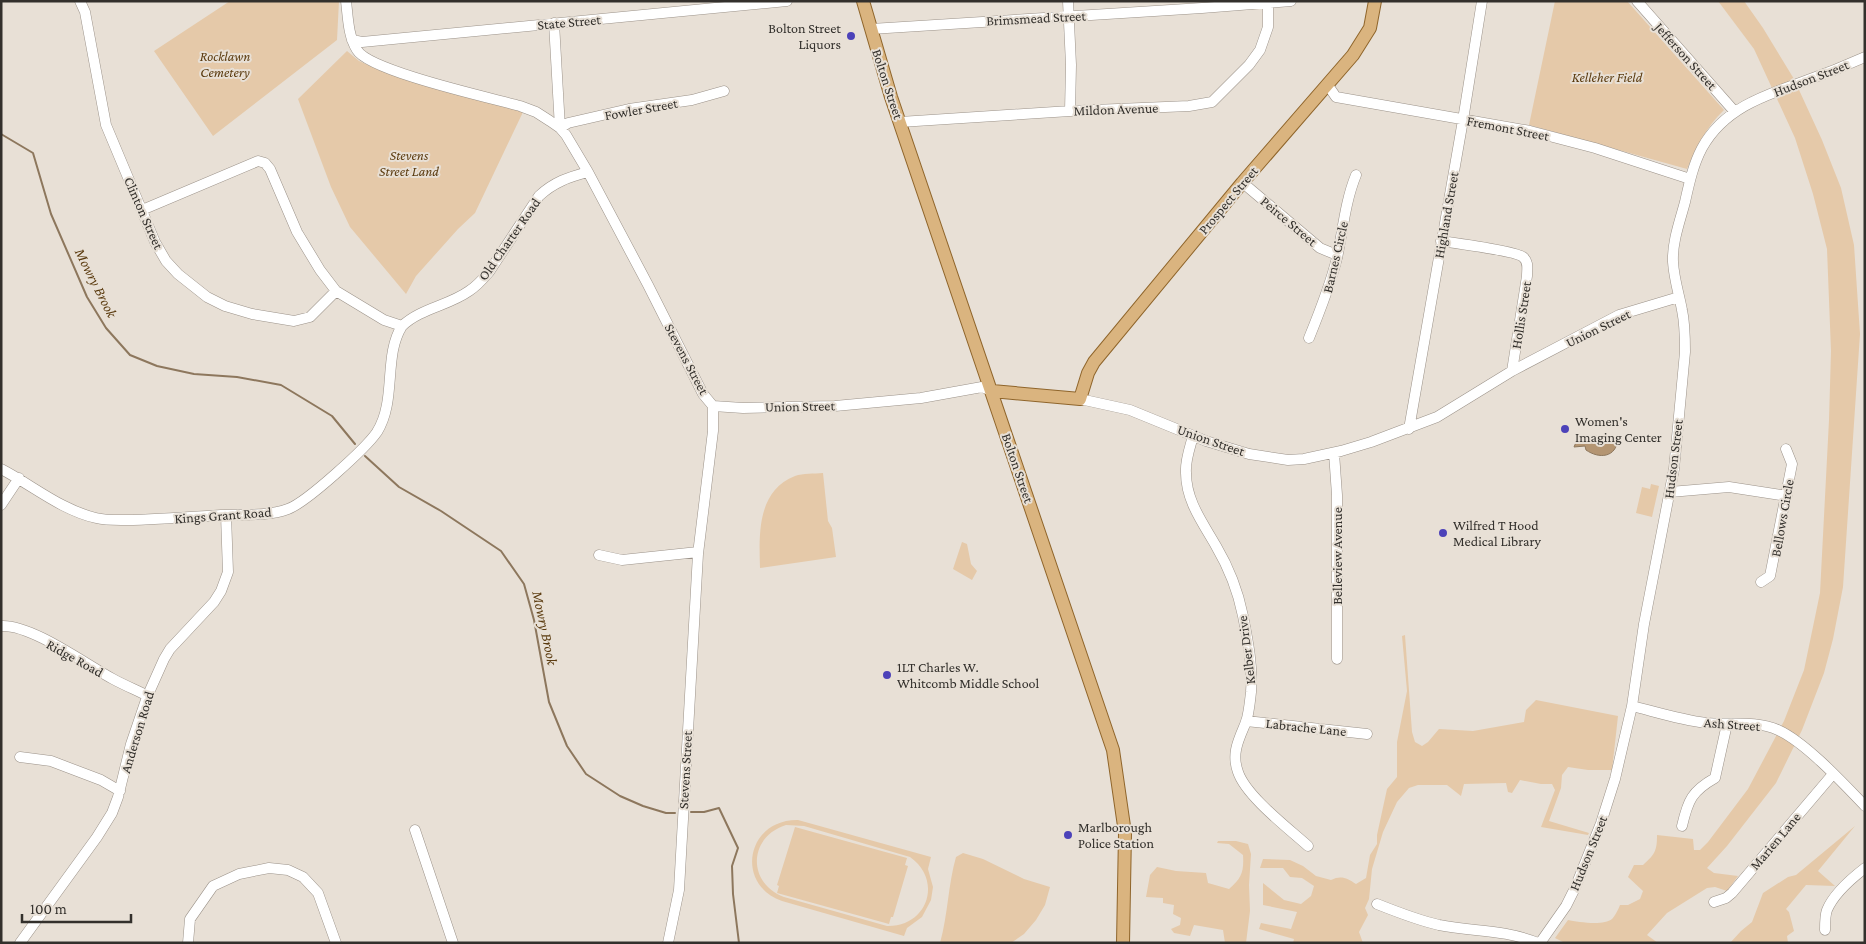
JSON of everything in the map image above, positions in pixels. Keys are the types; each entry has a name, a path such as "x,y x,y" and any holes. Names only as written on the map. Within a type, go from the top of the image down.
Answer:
{"main road":[{"name":"Bolton Street","path":"863,1 900,122 1113,750 1125,833 1123,943"},
{"name":"Prospect Street","path":"1080,399 1088,373 1094,362 1243,183 1353,55 1370,28 1375,1"},
{"name":"Union Street","path":"992,391 1080,399"}],"street":[{"name":"Clinton Street","path":"80,1 84,12 106,125 155,242 166,261 193,287 207,297 225,306 252,314 294,321 310,317 336,291"},
{"path":"346,1 352,40"},
{"name":"State Street","path":"352,40 362,42 787,1"},
{"path":"1068,1 1071,65 1070,111"},
{"name":"Brimsmead Street","path":"871,29 1291,1"},
{"name":"Highland Street","path":"1409,429 1482,1"},
{"name":"Jefferson Street","path":"1637,1 1735,112"},
{"name":"Mildon Avenue","path":"900,122 1070,111 1188,106 1212,102 1249,65 1260,50 1268,27 1268,3"},
{"path":"554,23 560,128"},
{"name":"Stevens Street","path":"352,40 358,52 374,62 416,77 520,106 536,112 560,128 588,172 703,394 713,406 712,440 698,552 679,890 668,943"},
{"name":"Hudson Street","path":"1539,943 1566,906 1593,843 1615,779 1632,706 1649,596 1674,469 1685,352 1684,321 1674,274 1673,254 1690,179 1702,148 1710,135 1735,112 1758,98 1838,69 1865,57"},
{"name":"Fremont Street","path":"1327,84 1336,97 1530,131 1563,139 1690,179"},
{"name":"Fowler Street","path":"560,128 568,123 629,109 692,100 724,91"},
{"path":"142,210 258,161 265,163 270,169 297,232 320,270 336,291 384,320 402,326"},
{"name":"Old Charter Road","path":"402,326 413,316 469,292 489,272 539,196 548,188 564,179 588,172"},
{"name":"Barnes Circle","path":"1309,338 1329,289 1349,192 1356,175"},
{"name":"Peirce Street","path":"1243,183 1320,248 1337,255"},
{"name":"Hollis Street","path":"1441,241 1508,252 1520,255 1525,259 1527,276 1512,372"},
{"name":"Union Street","path":"1080,399 1130,410 1194,436 1249,454 1288,460 1334,453 1409,429 1437,417 1512,372 1618,316 1679,298"},
{"name":"Kings Grant Road","path":"1,469 69,508 97,518 154,520 226,515 257,515 274,513 290,508 315,491 375,434 384,416 387,404 394,346 397,334 402,326"},
{"name":"Union Street","path":"713,406 743,408 836,406 921,398 982,388 992,391"},
{"name":"Kelber Drive","path":"1194,436 1186,465 1185,474 1188,489 1202,525 1215,544 1238,596 1243,617 1251,676 1251,692 1246,721 1235,749 1240,779 1259,800 1308,846"},
{"name":"Bellows Circle","path":"1761,582 1770,576 1787,496 1792,464 1786,449"},
{"name":"Belleview Avenue","path":"1334,453 1337,495 1337,659"},
{"path":"1,505 18,478"},
{"path":"1670,492 1729,487 1787,496"},
{"name":"Anderson Road","path":"20,943 97,837 112,813 120,791 131,744 157,672 170,649 214,602 225,582 228,572 226,515"},
{"path":"599,554 622,560 698,552"},
{"name":"Ridge Road","path":"1,626 21,629 47,641 113,679 148,696"},
{"name":"Ash Street","path":"1632,706 1688,720 1760,725 1780,731 1792,738 1833,774 1865,806"},
{"name":"Labrache Lane","path":"1246,721 1367,734"},
{"path":"1682,826 1687,806 1699,788 1716,778 1727,724"},
{"path":"20,757 51,761 100,780 120,791"},
{"name":"Marien Lane","path":"1714,902 1726,898 1732,893 1833,774"},
{"path":"415,830 452,943"},
{"path":"188,943 190,919 213,886 239,874 270,868 288,870 303,877 318,893 336,943"},
{"path":"1825,930 1826,910 1850,881 1865,868"},
{"path":"1377,904 1407,916 1439,925 1519,935 1539,943"}],"green space":[{"name":"Rocklawn Cemetery","path":"230,1 339,1 337,40 213,136 154,51"},
{"name":"Kelleher Field","path":"1555,1 1627,1 1724,110 1707,130 1687,169 1529,125"},
{"path":"1718,1 1744,1 1794,79 1822,140 1841,188 1854,245 1860,334 1843,587 1824,673 1802,730 1776,783 1727,846 1707,868 1714,873 1738,876 1727,891 1715,887 1707,888 1667,913 1647,935 1658,943 1565,943 1555,938 1568,920 1591,923 1608,921 1612,919 1620,905 1628,905 1640,899 1643,891 1628,877 1634,865 1643,865 1653,855 1656,849 1657,835 1693,839 1694,850 1700,850 1748,789 1784,721 1804,670 1820,593 1831,351 1827,249 1813,194 1795,138 1754,49"},
{"name":"Stevens Street Land","path":"347,51 359,61 389,74 523,112 475,213 416,276 406,294 350,227 331,187 298,99"},
{"path":"823,473 828,521 832,528 836,557 760,568 760,541 763,515 773,492 795,476"},
{"path":"1651,484 1659,486 1652,517 1636,513 1642,487 1650,489"},
{"path":"962,542 967,544 971,564 977,571 972,580 953,569"},
{"path":"1405,635 1412,732 1415,742 1422,746 1439,729 1473,731 1524,722 1526,710 1536,700 1618,716 1612,770 1588,770 1568,767 1562,775 1561,788 1549,821 1589,833 1588,835 1541,827 1555,790 1552,784 1520,780 1512,793 1508,792 1506,783 1464,784 1461,796 1447,785 1418,785 1409,788 1397,802 1383,832 1372,869 1369,899 1365,908 1368,915 1359,932 1363,943 1293,943 1294,939 1259,929 1261,923 1291,929 1297,912 1263,905 1263,883 1284,900 1301,904 1311,896 1314,886 1302,878 1290,877 1283,868 1260,868 1263,859 1290,860 1303,866 1316,876 1331,880 1344,878 1356,884 1366,878 1370,855 1377,844 1377,835 1387,789 1397,777 1397,742 1407,691 1402,636"},
{"path":"798,820 931,857 928,869 933,887 931,900 922,917 907,928 904,936 782,901 767,893 757,881 753,868 753,854 758,841 767,830 781,822","holes":["786,825 804,826 910,857 920,867 926,878 928,889 921,911 913,919 901,924 887,926 784,897 772,890 763,882 758,871 759,849 764,839 773,831"]},
{"path":"1855,826 1818,871 1835,886 1806,885 1786,909 1789,912 1794,931 1787,936 1788,943 1730,943 1752,922 1763,893 1788,877 1796,875"},
{"path":"795,827 907,858 905,865 908,866 893,917 891,917 889,924 777,893 779,886 777,885"},
{"path":"1218,841 1236,841 1248,844 1251,854 1250,911 1246,943 1225,943 1223,930 1194,925 1190,936 1174,933 1171,929 1180,925 1181,918 1173,914 1174,905 1163,903 1163,898 1146,897 1150,875 1157,867 1176,871 1206,873 1208,883 1229,889 1241,874 1243,855 1229,844 1217,843"},
{"path":"963,853 983,859 1024,879 1050,887 1045,905 1036,920 1024,934 1011,943 940,943 956,857"}],"shaded area":[{"path":"1595,436 1618,439 1617,445 1614,450 1606,455 1591,453 1586,450 1585,446 1574,447 1577,440 1587,440"}],"waterway":[{"name":"Mowry Brook","path":"1,134 33,153 51,214 87,297 106,328 130,355 157,366 194,374 237,377 281,385 332,416 355,444"},
{"name":"Mowry Brook","path":"365,456 399,487 441,511 501,551 524,584 534,620 549,702 567,746 586,774 620,796 643,806 666,813 675,813"},
{"name":"Mowry Brook","path":"691,812 704,812 719,808 738,848 732,866 733,894 739,943"}],"place":[{"name":"Bolton Street Liquors","path":"851,36"},
{"name":"Women's Imaging Center","path":"1565,429"},
{"name":"Wilfred T Hood Medical Library","path":"1443,533"},
{"name":"1LT Charles W. Whitcomb Middle School","path":"887,675"},
{"name":"Marlborough Police Station","path":"1068,835"}]}
